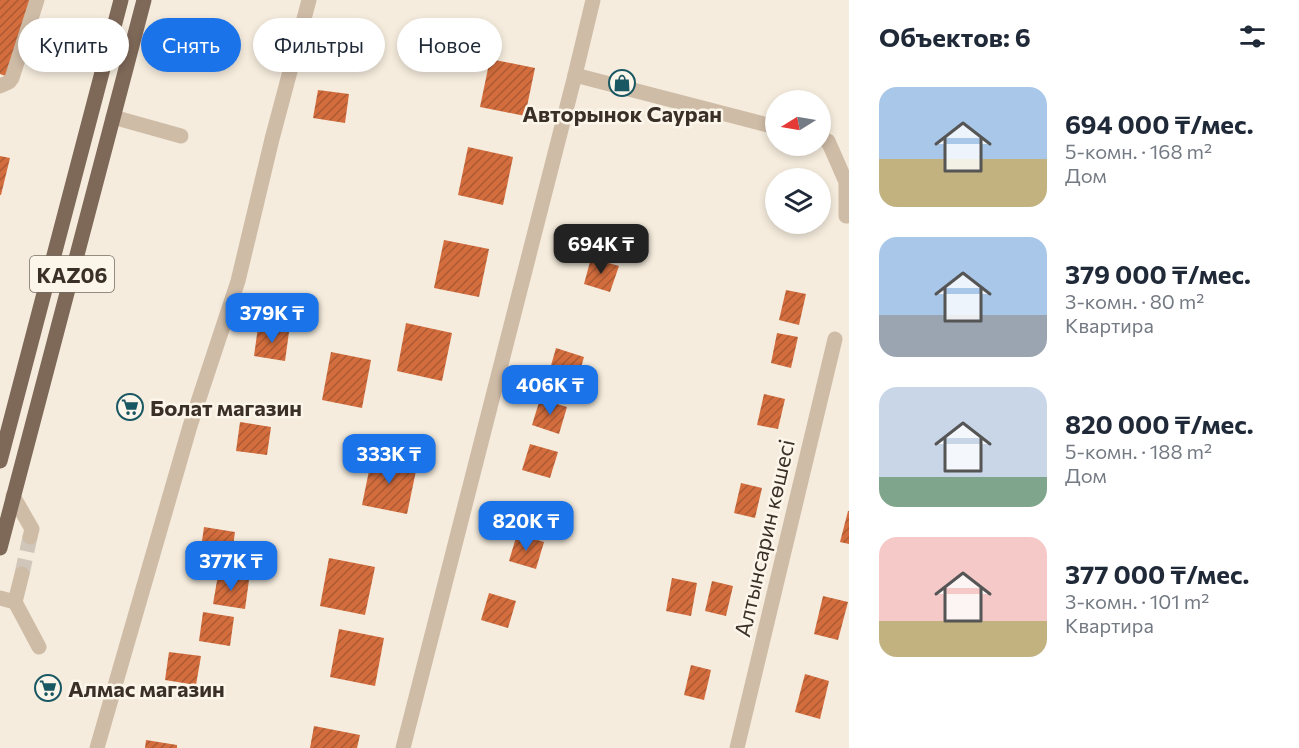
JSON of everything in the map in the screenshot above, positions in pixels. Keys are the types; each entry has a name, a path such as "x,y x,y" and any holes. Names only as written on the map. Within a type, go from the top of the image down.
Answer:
{"main road":[{"name":"KАZ06","path":"0,462 121,0"},
{"name":"KАZ06","path":"0,548 144,0"}],"street":[{"path":"0,86 12,78 37,0"},
{"path":"97,748 190,426 238,281 272,139 309,0"},
{"path":"403,748 593,0"},
{"path":"575,75 765,124"},
{"path":"113,117 182,136"},
{"path":"831,148 846,182 846,216"},
{"name":"Алтынсарин көшесі","path":"737,748 835,339"},
{"path":"13,496 32,529 30,537"},
{"path":"22,574 15,602 39,646"},
{"path":"0,598 15,602"}],"building":[{"path":"0,0 34,0 29,18 18,18 18,54 11,78 0,74"},
{"path":"502,61 535,68 525,116 480,107 487,72 502,72"},
{"path":"318,90 349,94 345,123 313,118"},
{"path":"468,147 513,157 503,205 458,195"},
{"path":"0,156 10,158 1,195 0,195"},
{"path":"444,240 489,249 479,297 434,288"},
{"path":"591,258 619,266 610,292 584,284"},
{"path":"786,290 806,294 799,325 779,320"},
{"path":"406,323 452,333 442,381 397,371"},
{"path":"258,327 289,332 285,361 254,356"},
{"path":"777,333 798,337 791,368 771,363"},
{"path":"556,348 584,357 576,385 548,376"},
{"path":"331,352 371,360 362,408 322,400"},
{"path":"764,394 785,399 778,429 757,425"},
{"path":"540,399 567,407 559,434 532,425"},
{"path":"240,422 271,427 267,455 236,451"},
{"path":"530,444 558,452 550,478 522,470"},
{"path":"372,456 417,466 407,514 362,505"},
{"path":"741,483 762,488 755,518 734,513"},
{"path":"849,511 849,544 840,542"},
{"path":"204,527 235,532 231,560 200,555"},
{"path":"517,534 544,542 536,569 509,561"},
{"path":"329,558 375,567 365,615 320,606"},
{"path":"218,575 249,580 245,609 213,604"},
{"path":"672,578 697,583 691,616 666,611"},
{"path":"712,581 733,586 726,616 705,611"},
{"path":"489,593 516,601 508,628 481,620"},
{"path":"823,596 848,602 838,640 814,634"},
{"path":"203,612 234,617 230,646 199,641"},
{"path":"339,629 384,638 375,686 330,677"},
{"path":"169,652 201,656 196,685 165,680"},
{"path":"691,665 711,670 704,700 684,695"},
{"path":"805,674 829,681 820,719 795,712"},
{"path":"314,726 360,735 357,748 310,748"},
{"path":"146,740 177,745 177,748 145,748"}],"tunnel":[{"path":"22,574 30,537"}],"place":[{"name":"Авторынок Сауран","path":"622,83"},
{"name":"Болат магазин","path":"130,407"},
{"name":"Алмас магазин","path":"48,688"}]}
